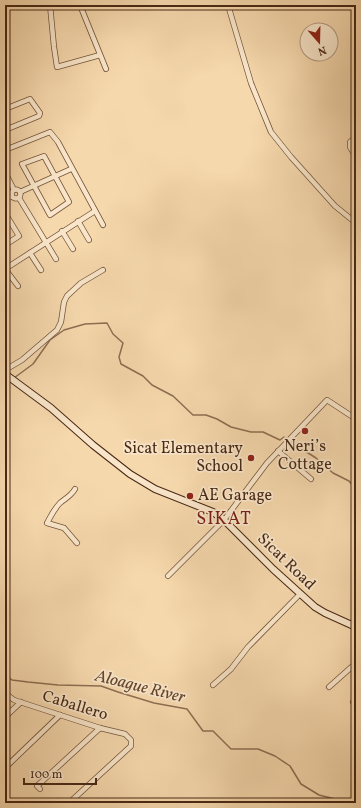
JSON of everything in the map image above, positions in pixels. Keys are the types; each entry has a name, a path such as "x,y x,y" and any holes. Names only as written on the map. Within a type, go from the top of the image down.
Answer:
{"street":[{"path":"50,5 57,67 100,55"},
{"path":"80,5 106,68"},
{"path":"228,5 251,83 271,132 335,206 356,223"},
{"path":"5,109 30,99 40,113 39,116 5,130"},
{"path":"5,150 50,132 58,142 71,169 103,225"},
{"path":"356,137 350,142 350,147 356,157"},
{"path":"44,156 55,176 69,202 50,215 22,164 44,156"},
{"path":"14,190 18,190 20,192 71,169"},
{"path":"5,172 14,190 12,192 12,196 5,200"},
{"path":"20,192 19,198 56,259"},
{"path":"12,196 19,198"},
{"path":"18,286 5,269 95,211"},
{"path":"5,213 19,236 5,244"},
{"path":"78,221 89,240"},
{"path":"62,231 73,250"},
{"path":"30,253 41,270"},
{"path":"5,370 22,360 57,330 62,322 64,302 67,296 81,284 103,270"},
{"name":"Sicat Road","path":"7,376 51,408 93,445 130,474 155,489 213,512 224,520 300,594 325,613 356,627"},
{"path":"168,576 224,520 278,451 327,400 356,419"},
{"path":"278,451 311,479"},
{"path":"75,489 72,495 55,508 47,523 64,528 77,543"},
{"path":"213,685 231,669 248,646 300,594"},
{"path":"329,687 356,663"},
{"name":"Caballero","path":"5,693 14,700 100,728 125,734 131,740 131,746 69,803"},
{"path":"5,717 21,702"},
{"path":"9,764 60,715"},
{"path":"40,790 37,786 100,728"},
{"path":"5,799 9,803"}],"waterway":[{"path":"14,378 33,364 50,340 64,330 85,324 107,323 113,334 123,343 119,357 121,364 143,376 152,385 173,396 193,415 206,415 231,427 251,432 263,432 280,440 284,437 287,439"},
{"path":"5,383 10,380"},
{"path":"291,440 316,458 333,473 349,481 356,490"},
{"name":"Aloague River","path":"5,674 12,680 58,685 101,686 154,703 187,709 203,731 213,731 231,749 258,749 275,756 290,766 301,784 319,795 339,800 356,799"}],"place":[{"name":"Neri’s Cottage","path":"305,431"},
{"name":"Sicat Elementary School","path":"251,458"},
{"name":"AE Garage","path":"190,496"}],"district":[{"name":"SIKAT","path":"224,519"}]}
